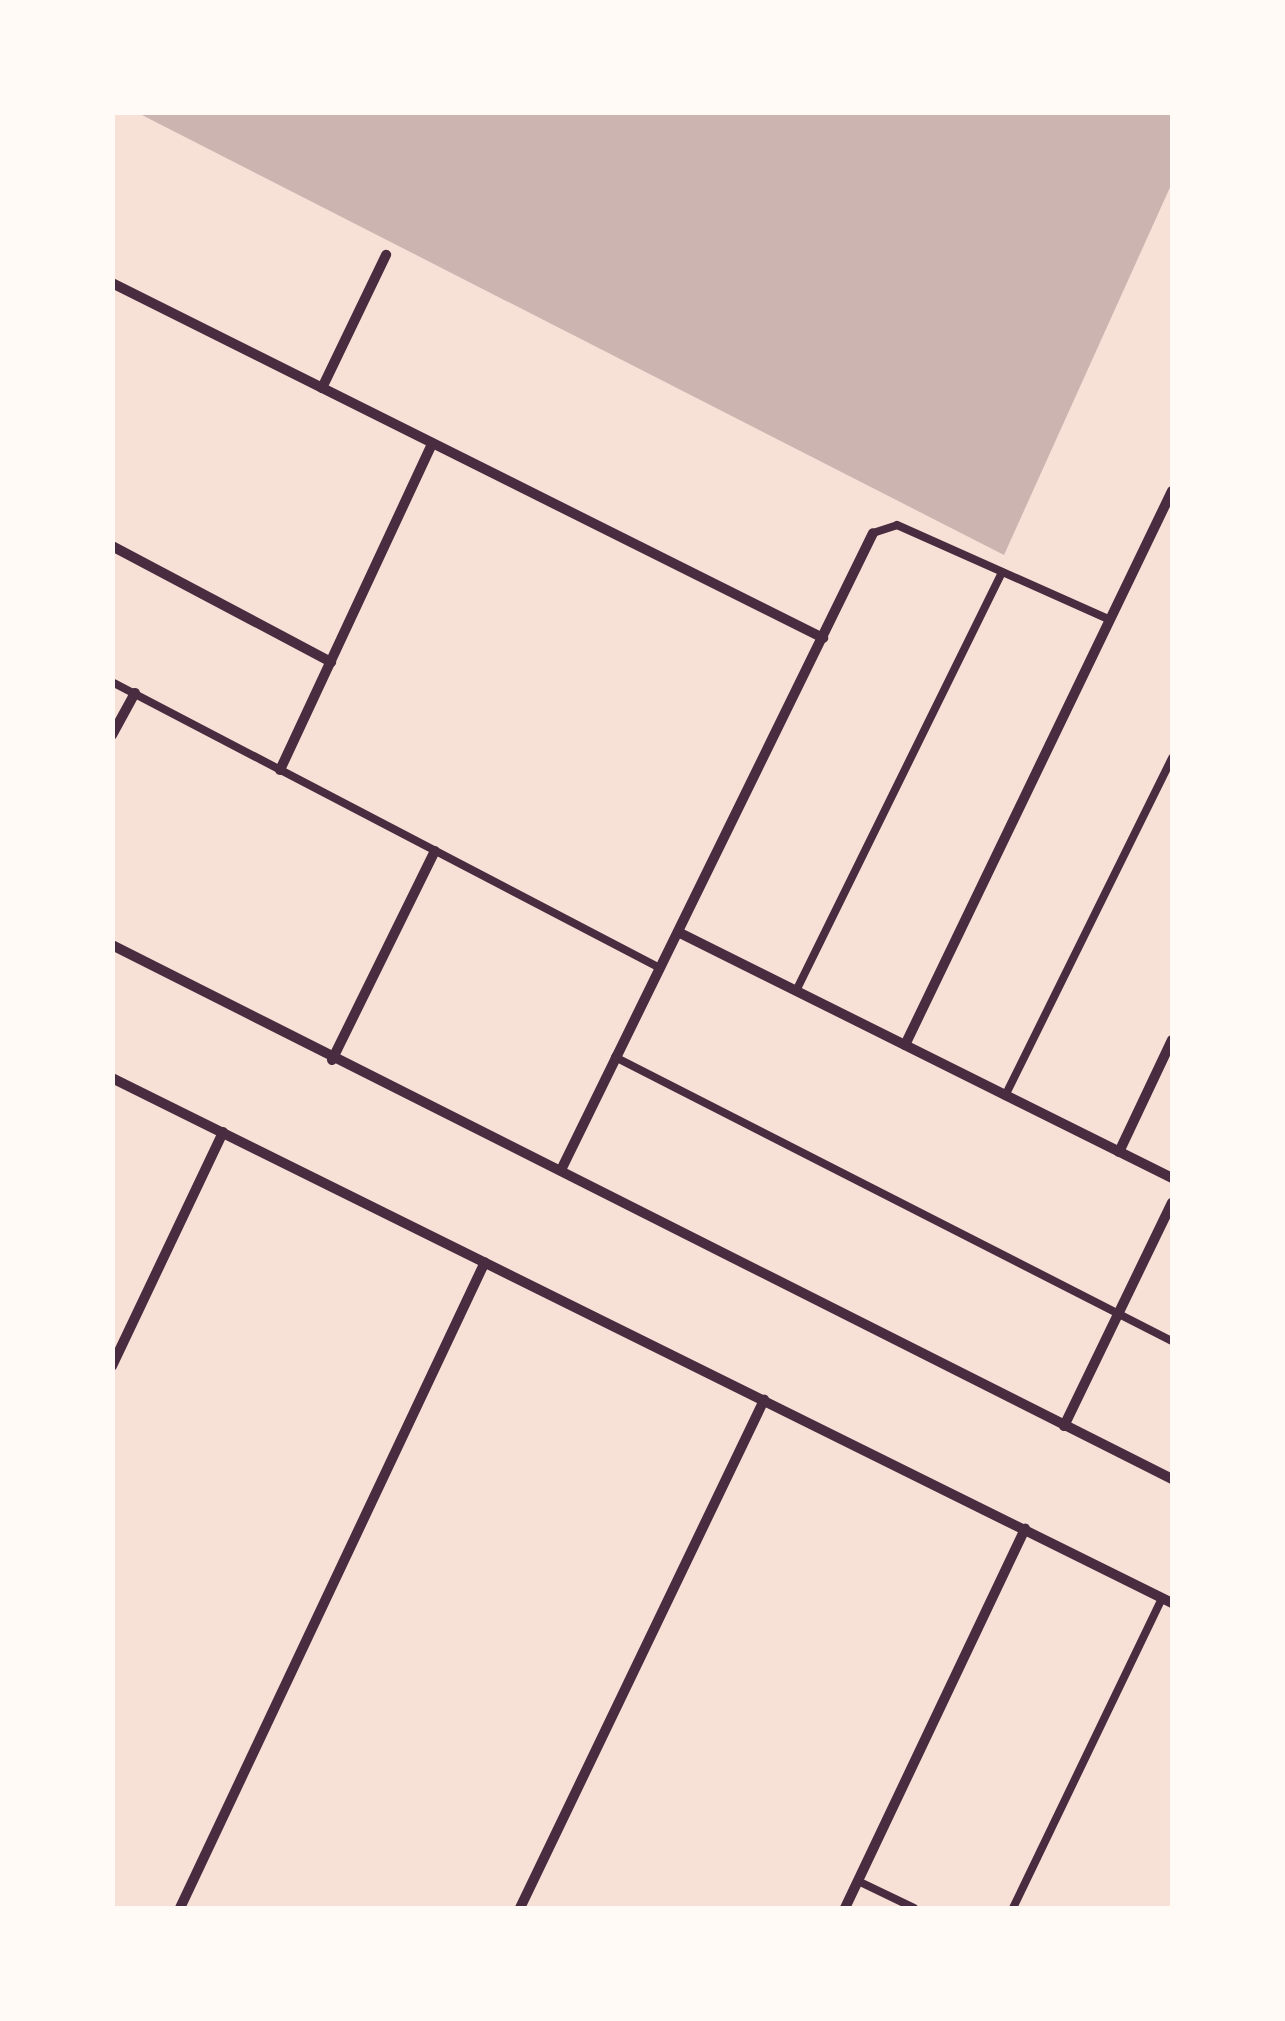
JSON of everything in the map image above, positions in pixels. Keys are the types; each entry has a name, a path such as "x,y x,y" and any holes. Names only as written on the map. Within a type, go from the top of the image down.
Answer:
{"street":[{"path":"322,388 386,255"},
{"path":"112,283 822,638"},
{"path":"280,770 432,444"},
{"path":"905,1045 1172,491"},
{"path":"561,1170 874,533"},
{"path":"112,546 331,662"},
{"path":"112,735 135,693"},
{"path":"332,1060 435,851"},
{"path":"678,932 1172,1178"},
{"path":"112,945 332,1060 561,1170 1172,1479"},
{"path":"1119,1152 1172,1040"},
{"path":"112,1078 1167,1600"},
{"path":"112,1366 223,1132"},
{"path":"1064,1426 1172,1203"},
{"path":"180,1908 485,1262"},
{"path":"520,1908 764,1400"},
{"path":"844,1908 1025,1529"}],"lane":[{"path":"874,533 897,525 1110,620"},
{"path":"796,991 1002,572"},
{"path":"112,682 660,968"},
{"path":"1005,1096 1172,758"},
{"path":"615,1057 1172,1341"},
{"path":"1013,1908 1167,1600"},
{"path":"858,1881 914,1908"}],"building":[{"path":"136,112 1172,112 1172,183 1004,555"}]}
